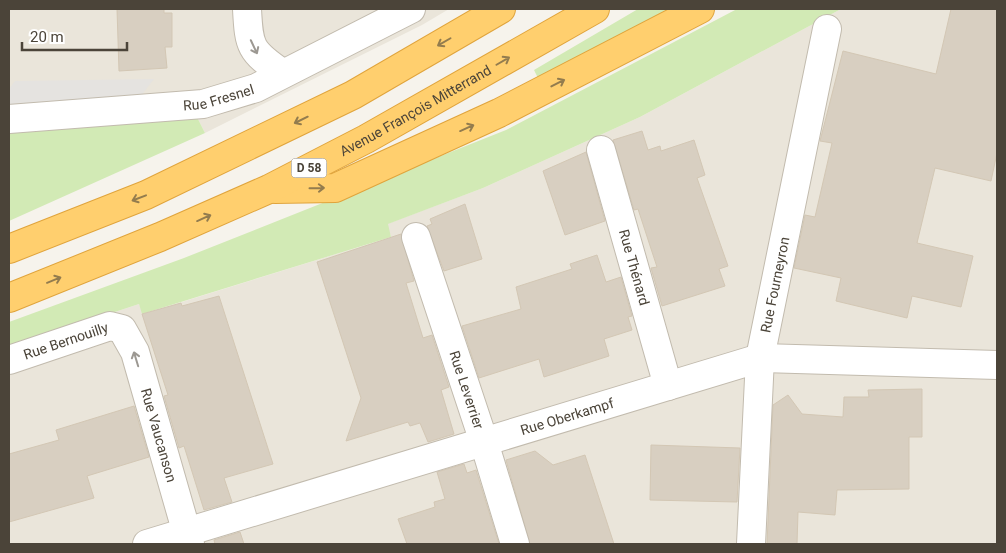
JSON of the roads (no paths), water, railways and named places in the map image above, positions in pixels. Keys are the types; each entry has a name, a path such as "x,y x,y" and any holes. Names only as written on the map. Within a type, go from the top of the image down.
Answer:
{"highway":[{"path":"9,248 155,191 352,94 501,9"},
{"name":"Avenue François Mitterrand","path":"9,298 160,237 269,189 366,139 594,9"},
{"path":"269,189 335,188 499,113 700,9"}],"street":[{"path":"247,9 248,36 258,56 282,73"},
{"name":"Rue Fresnel","path":"9,119 202,104 256,88 282,73 411,9"},
{"name":"Rue Fourneyron","path":"751,544 760,358 827,28"},
{"name":"Rue Thénard","path":"601,150 668,386"},
{"name":"Rue Leverrier","path":"416,237 484,442 515,544"},
{"name":"Rue Bernouilly","path":"9,360 110,326 122,329"},
{"name":"Rue Vaucanson","path":"122,329 134,352 187,534"},
{"name":"Rue Oberkampf","path":"147,544 187,534 760,358 997,365"}]}
